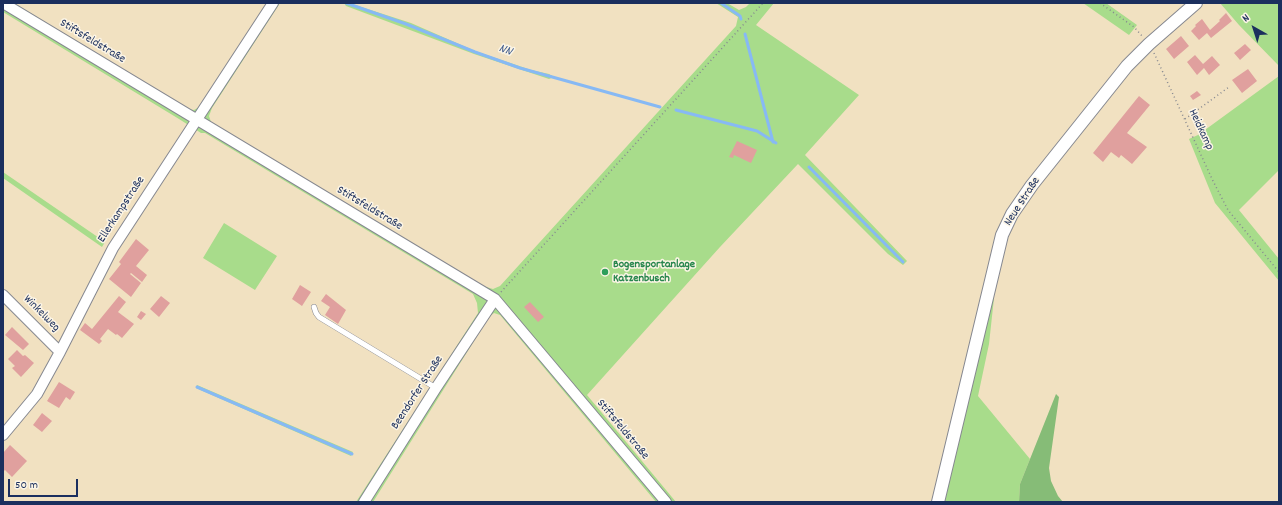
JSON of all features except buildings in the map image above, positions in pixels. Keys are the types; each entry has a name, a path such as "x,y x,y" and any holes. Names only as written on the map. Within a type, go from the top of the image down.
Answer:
{"street":[{"name":"Stiftsfeldstraße","path":"3,3 495,299 666,502"},
{"name":"Ellerkampstraße","path":"3,435 36,394 60,352 113,248 273,3"},
{"name":"Neue Straße","path":"938,502 1002,235 1012,214 1032,185 1127,66 1196,3"},
{"name":"Winkelweg","path":"3,295 60,352"},
{"name":"Beendorfer Straße","path":"364,502 436,388 495,299"}],"lane":[{"path":"314,307 316,314 319,317 436,388"}],"path":[{"path":"495,299 763,3"},
{"name":"Heidkamp","path":"1100,3 1134,27 1150,44 1213,181 1228,210 1279,272"},
{"path":"1184,118 1230,87"}],"green space":[{"path":"3,3 14,3 188,109 194,110 201,106 268,3 280,3 212,108 209,116 211,122 480,285 493,289 500,286 736,26 738,17 716,3 727,3 739,10 746,7 750,3 774,3 756,25 859,95 805,155 907,261 903,265 888,254 798,164 720,247 587,395 676,502 656,502 500,315 494,313 489,317 373,502 356,502 478,313 477,303 473,294 205,133 201,133 3,12"},
{"path":"344,3 349,3 411,23 475,51 531,70 549,74 554,77 549,79 474,54 346,6"},
{"path":"1083,3 1106,3 1137,25 1129,35"},
{"path":"1220,3 1279,3 1279,66 1239,25"},
{"path":"1279,76 1279,170 1239,210 1279,259 1279,281 1215,203 1189,139 1198,135"},
{"path":"3,172 105,242 102,247 3,178"},
{"path":"224,223 277,256 255,290 203,258"},
{"path":"991,297 994,298 989,344 978,396 1030,459 1020,484 1019,502 944,502"},
{"path":"197,385 353,452 351,456 196,388"},
{"path":"1056,394 1059,397 1049,468 1051,481 1058,496 1063,502 1019,502 1020,484"}],"waterway":[{"name":"NN","path":"346,3 406,24 475,52 520,68 660,107"},
{"name":"NN","path":"721,3 740,16 741,19"},
{"name":"NN","path":"745,34 773,142"},
{"name":"NN","path":"676,110 757,131 776,143"},
{"path":"809,167 903,262"},
{"path":"197,387 352,454"}],"place":[{"name":"Bogensportanlage Katzenbusch","path":"605,272"}]}
